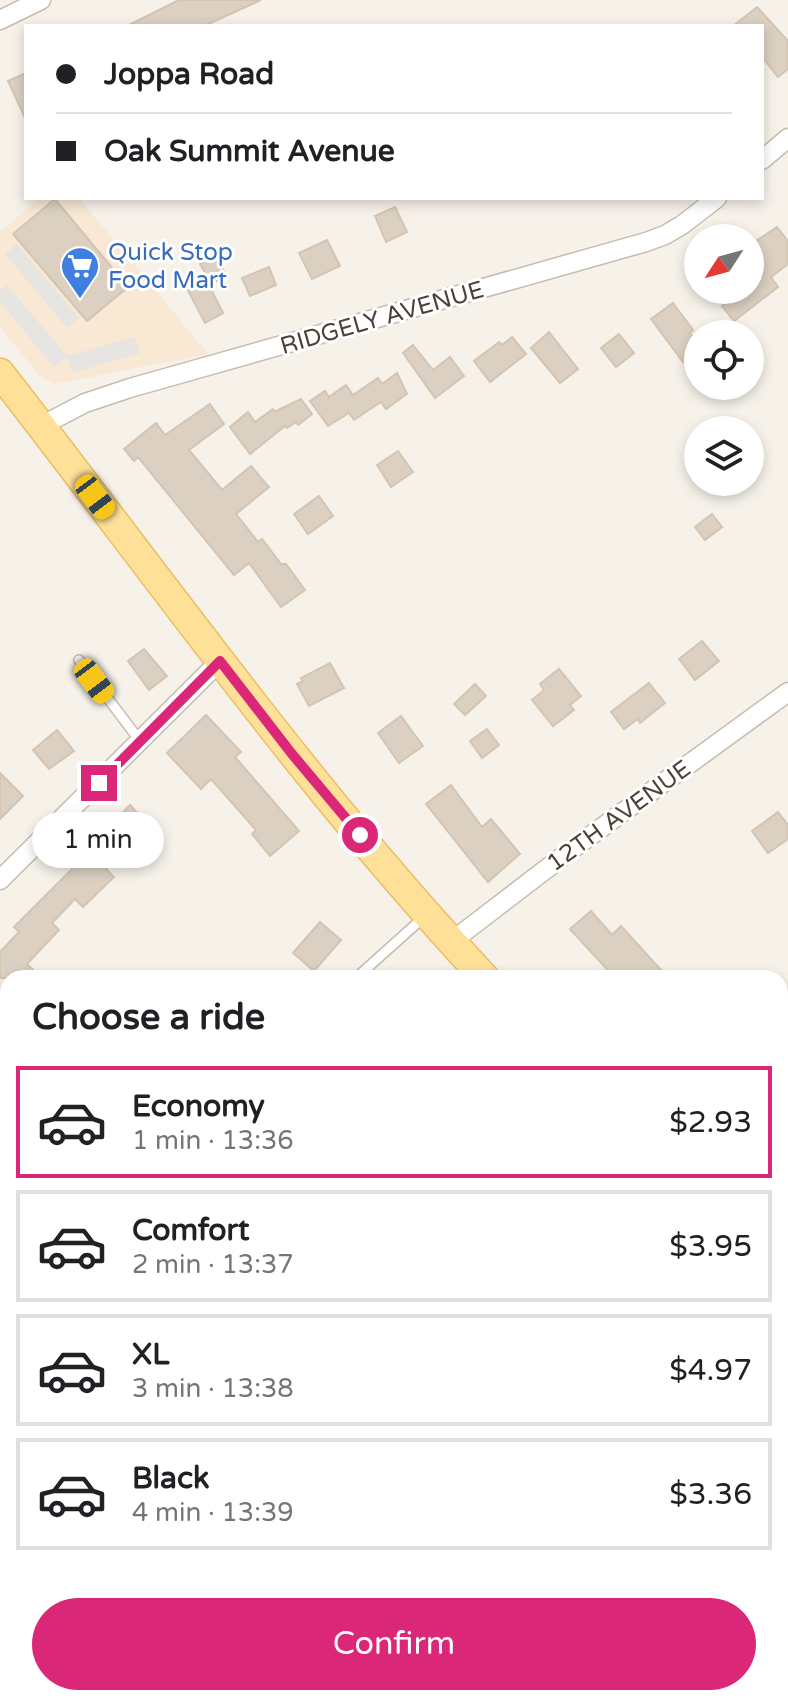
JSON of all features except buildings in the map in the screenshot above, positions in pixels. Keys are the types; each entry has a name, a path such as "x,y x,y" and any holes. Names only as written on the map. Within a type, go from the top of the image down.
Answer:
{"main road":[{"path":"0,373 292,754 477,970"}],"street":[{"path":"0,20 41,0"},
{"path":"764,158 788,138"},
{"name":"RIDGELY AVENUE","path":"41,426 85,403 130,388 646,242 682,225 714,200"},
{"path":"0,880 220,661"},
{"name":"12TH AVENUE","path":"451,942 575,847 788,692"}],"lane":[{"path":"79,660 140,741"},
{"path":"365,970 427,914"}],"shaded area":[{"path":"38,200 81,200 208,354 55,384 42,378 0,327 0,232"},
{"path":"17,244 79,318 67,328 5,254"},
{"path":"7,285 67,356 135,337 140,353 72,373 67,357 54,367 0,302 0,290"}],"place":[{"name":"Quick Stop Food Mart","path":"80,300"}],"route":[{"path":"99,783 220,661 360,835"}]}
